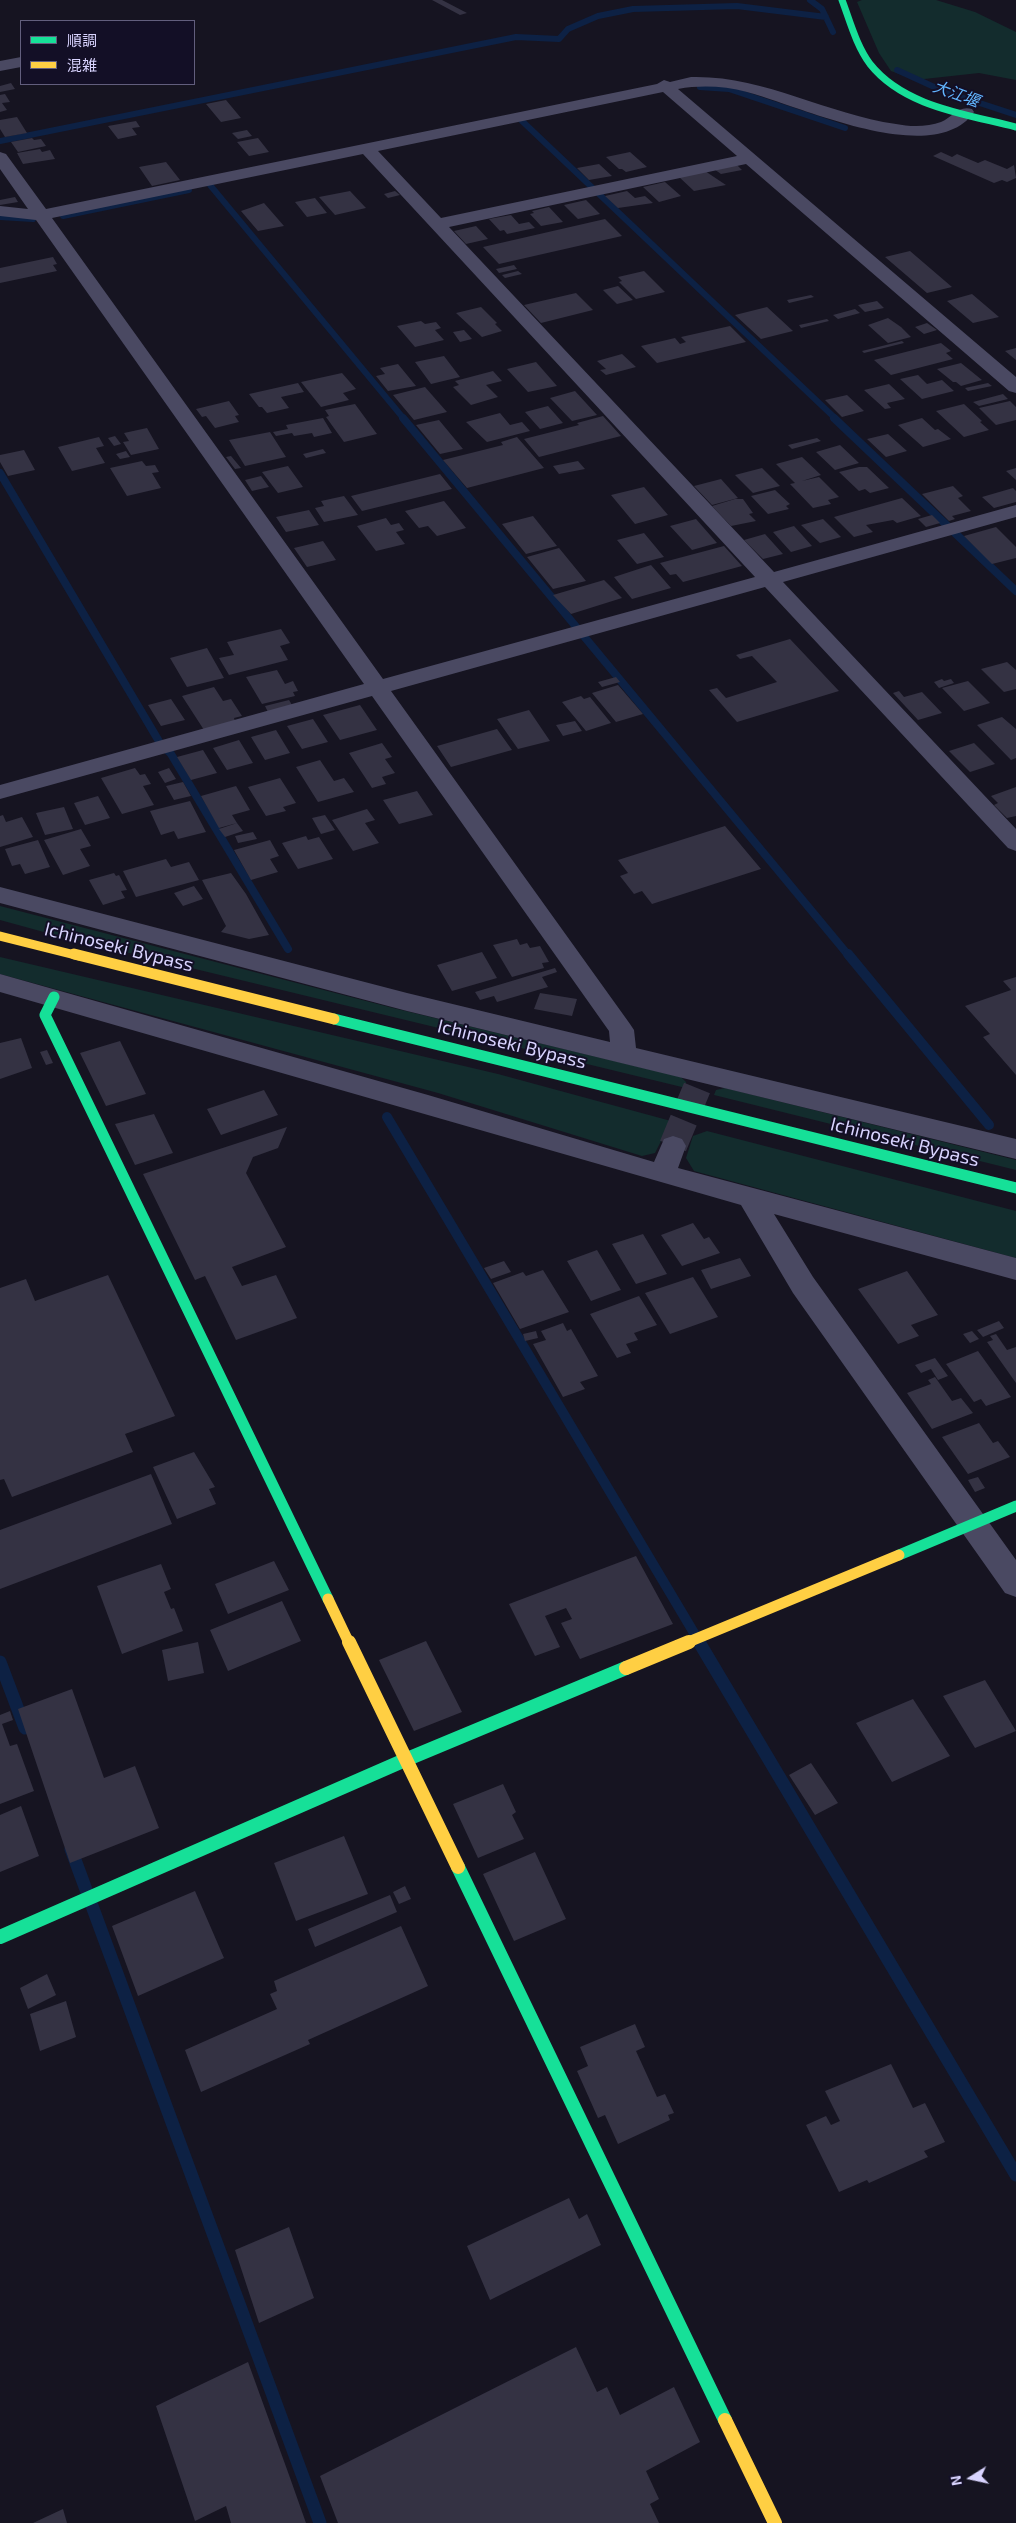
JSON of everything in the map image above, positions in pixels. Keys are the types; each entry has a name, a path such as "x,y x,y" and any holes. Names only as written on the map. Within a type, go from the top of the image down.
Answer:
{"main road":[{"path":"842,0 863,51 880,75 914,96 1016,127"},
{"name":"Ichinoseki Bypass","path":"0,937 1016,1188"},
{"path":"54,997 46,1015 775,2523"},
{"path":"0,1937 405,1760 1016,1506"}],"street":[{"path":"0,66 20,62"},
{"path":"0,211 42,215 664,86 691,82 726,82 754,88 851,119 904,131 947,125 966,112"},
{"path":"664,86 1016,387"},
{"path":"366,148 1016,842"},
{"path":"0,157 621,1030 624,1055"},
{"path":"436,224 748,158"},
{"path":"0,792 1016,512"},
{"path":"0,895 407,1002 624,1055 700,1080 1016,1149"},
{"path":"0,983 428,1104 662,1174 1016,1269"},
{"path":"662,1174 673,1146"},
{"path":"750,1197 803,1285 1016,1584"}],"green space":[{"path":"862,0 936,0 975,12 1016,32 1016,80 979,73 915,80 891,71 879,53 857,2"},
{"path":"0,906 393,1008 681,1077 686,1082 686,1088 51,934 0,920"},
{"path":"0,957 498,1074 671,1121 655,1153 642,1156 438,1093 0,974"},
{"path":"725,1088 1016,1160 1016,1170 714,1095 716,1090"},
{"path":"707,1131 1016,1211 1016,1258 694,1171 686,1158 693,1136"}],"building":[{"path":"432,0 442,0 467,13 460,15"},
{"path":"11,83 15,89 0,92 0,86"},
{"path":"5,94 10,102 2,103 7,110 0,112 0,95"},
{"path":"226,100 241,118 221,122 206,104"},
{"path":"17,117 27,133 5,137 0,129 0,120"},
{"path":"136,121 140,127 132,128 137,135 118,139 108,126"},
{"path":"247,130 252,136 238,139 232,133"},
{"path":"32,138 34,140 41,139 46,146 18,152 11,142"},
{"path":"258,138 269,152 249,156 237,142"},
{"path":"40,149 42,152 50,150 55,159 23,164 17,153"},
{"path":"630,152 647,167 626,172 619,169 606,157"},
{"path":"941,152 952,157 957,154 978,163 985,160 1007,169 1014,165 1016,178 1007,182 1002,180 994,183 933,156"},
{"path":"166,162 180,180 152,186 139,167"},
{"path":"599,164 612,176 589,180 577,168"},
{"path":"737,165 742,170 721,174 714,169"},
{"path":"705,171 726,185 694,191 678,176"},
{"path":"665,182 681,196 659,202 643,187"},
{"path":"350,191 366,208 335,215 319,197"},
{"path":"395,191 400,195 388,198 384,194"},
{"path":"627,191 635,198 645,196 653,203 618,208 605,196"},
{"path":"15,197 18,202 0,205 0,200"},
{"path":"315,198 327,213 307,217 295,202"},
{"path":"586,200 600,214 578,219 564,205"},
{"path":"264,203 284,226 258,231 241,211"},
{"path":"549,207 563,222 541,226 530,214 534,213 532,211"},
{"path":"511,215 519,224 529,222 535,228 507,234 504,230 500,231 489,219"},
{"path":"605,219 622,236 499,264 483,247"},
{"path":"476,226 488,239 466,244 454,231"},
{"path":"910,251 952,287 927,293 885,257"},
{"path":"53,257 57,264 53,265 57,271 0,283 0,268"},
{"path":"514,265 517,269 499,273 496,269"},
{"path":"518,271 522,274 505,278 502,275"},
{"path":"644,271 665,292 636,299 619,282 622,281 618,277"},
{"path":"618,286 633,300 617,304 603,290"},
{"path":"576,293 593,310 541,323 524,305"},
{"path":"972,294 999,317 973,323 947,301"},
{"path":"811,295 814,297 789,303 787,300"},
{"path":"877,301 884,308 865,312 858,305"},
{"path":"481,307 497,323 495,324 502,331 482,337 456,313"},
{"path":"767,307 793,331 761,339 735,315"},
{"path":"855,309 860,313 838,319 833,315"},
{"path":"888,318 911,337 888,343 868,325"},
{"path":"827,319 829,321 801,328 799,325"},
{"path":"421,321 425,324 436,322 441,328 435,330 444,340 415,347 397,326"},
{"path":"927,323 937,330 924,334 915,327"},
{"path":"730,326 746,342 657,363 641,346 675,338 680,344 686,342 681,337"},
{"path":"464,330 472,339 460,342 453,332"},
{"path":"902,341 904,343 864,353 862,351"},
{"path":"941,343 951,351 946,353 953,359 891,375 874,360"},
{"path":"1016,348 1016,360 1005,351"},
{"path":"622,354 636,367 606,375 600,370 606,369 597,361"},
{"path":"444,356 460,377 431,384 415,362"},
{"path":"536,362 557,386 528,392 507,369"},
{"path":"961,363 982,380 961,386 937,369"},
{"path":"398,364 416,386 388,391 376,376 385,374 380,368"},
{"path":"493,371 502,381 486,385 498,397 471,405 453,387 459,385 455,381"},
{"path":"342,373 356,389 343,393 349,400 321,407 301,382"},
{"path":"918,375 927,384 942,380 954,391 922,399 900,379"},
{"path":"298,383 304,392 281,397 289,408 267,413 262,407 259,407 249,394"},
{"path":"988,383 992,386 968,391 965,388"},
{"path":"889,384 905,399 887,403 891,408 885,409 864,390"},
{"path":"425,387 447,412 414,420 393,395"},
{"path":"575,391 597,415 572,421 550,398"},
{"path":"1003,394 1008,399 979,406 973,402"},
{"path":"847,395 864,411 842,417 825,400"},
{"path":"229,401 239,415 235,416 239,422 215,428 206,416 202,417 196,409"},
{"path":"1010,401 1016,407 1016,420 996,425 979,408"},
{"path":"355,404 377,434 344,442 326,417 329,416 325,410"},
{"path":"964,404 989,430 964,437 936,411"},
{"path":"548,406 563,423 540,429 525,412"},
{"path":"500,413 510,425 522,422 530,431 487,442 466,422"},
{"path":"603,416 621,436 539,457 524,439 579,425 577,423"},
{"path":"323,418 332,433 314,437 312,433 294,436 292,433 276,436 273,432 288,429 286,425"},
{"path":"922,418 935,430 938,429 951,439 923,447 898,425"},
{"path":"439,420 463,449 440,454 416,425"},
{"path":"147,428 159,449 131,455 123,442 129,441 124,433"},
{"path":"270,432 286,457 245,466 229,440"},
{"path":"888,434 907,451 886,457 867,439"},
{"path":"115,436 121,444 114,446 108,438"},
{"path":"99,437 104,446 96,448 105,463 72,471 58,447"},
{"path":"517,437 544,468 467,488 443,460 503,445 501,442"},
{"path":"817,438 821,441 792,449 788,445"},
{"path":"840,445 859,463 835,470 816,452"},
{"path":"323,449 326,453 306,458 303,454"},
{"path":"24,450 35,470 8,476 0,462 0,455"},
{"path":"126,451 130,457 120,459 116,454"},
{"path":"231,456 241,468 235,469 226,457"},
{"path":"802,457 821,475 802,481 819,477 839,497 828,500 831,504 813,508 790,484 795,483 776,464"},
{"path":"142,461 146,466 155,465 159,472 152,473 161,488 127,496 110,468"},
{"path":"578,461 585,469 559,474 553,466"},
{"path":"288,466 303,487 278,493 262,472"},
{"path":"867,467 889,488 870,493 865,489 859,491 839,472"},
{"path":"762,468 780,486 753,493 735,475"},
{"path":"1016,468 1016,480 1006,471"},
{"path":"440,474 452,489 362,511 351,496"},
{"path":"261,476 269,487 252,491 245,480"},
{"path":"721,479 738,498 712,505 694,486"},
{"path":"953,486 963,496 958,498 971,511 952,516 955,519 949,521 922,494"},
{"path":"644,487 668,515 635,524 611,495"},
{"path":"1013,488 1016,491 1016,502 994,508 982,497"},
{"path":"775,490 790,504 786,506 789,509 768,514 751,496"},
{"path":"344,496 358,515 324,522 315,508 324,506 321,501"},
{"path":"902,498 921,516 897,523 893,520 866,525 873,532 854,537 834,517"},
{"path":"735,499 743,499 753,513 749,514 756,521 731,526 712,506"},
{"path":"444,501 466,528 437,536 428,526 419,528 405,511"},
{"path":"309,510 319,525 286,532 276,517"},
{"path":"932,515 940,523 926,527 918,519"},
{"path":"533,516 557,546 526,554 502,524"},
{"path":"386,518 391,525 399,523 404,530 396,532 405,544 376,551 357,526"},
{"path":"696,519 717,543 692,550 670,526"},
{"path":"823,519 841,537 820,543 801,525"},
{"path":"794,526 812,546 791,552 773,532"},
{"path":"996,527 1016,547 1016,558 992,564 964,536"},
{"path":"644,533 664,557 637,564 617,540"},
{"path":"765,534 783,554 763,559 744,540"},
{"path":"323,541 336,560 307,567 294,548"},
{"path":"724,546 742,566 683,582 676,574 670,575 660,563"},
{"path":"559,548 586,581 553,589 527,557"},
{"path":"651,565 671,588 632,599 614,577"},
{"path":"604,580 622,598 571,614 553,595"},
{"path":"281,629 290,643 280,646 288,660 229,675 219,658 234,655 227,642"},
{"path":"790,639 839,691 737,722 709,690 717,688 726,698 777,682 752,656 740,659 736,655"},
{"path":"207,648 224,678 187,687 170,658"},
{"path":"1007,662 1016,670 1016,689 1004,692 981,669"},
{"path":"277,670 285,684 293,681 298,691 293,692 295,696 262,704 246,677"},
{"path":"616,677 620,682 602,687 598,682"},
{"path":"942,679 944,681 951,679 954,683 939,688 934,682"},
{"path":"968,681 990,703 964,711 942,688"},
{"path":"618,685 643,714 616,722 592,693"},
{"path":"214,687 223,701 231,699 242,716 234,718 235,721 204,730 182,696"},
{"path":"899,691 904,697 922,692 942,713 918,720 893,693"},
{"path":"581,696 584,699 590,697 611,723 586,731 562,702"},
{"path":"171,699 185,720 161,726 148,705"},
{"path":"289,700 292,705 268,712 265,706"},
{"path":"360,705 377,730 340,740 323,715"},
{"path":"529,710 550,741 518,749 497,719"},
{"path":"1002,717 1016,729 1016,758 1011,760 977,725"},
{"path":"313,719 328,742 302,749 287,726"},
{"path":"575,721 582,731 563,736 556,725"},
{"path":"497,729 512,750 451,767 437,746"},
{"path":"276,730 290,753 265,760 251,737"},
{"path":"239,740 253,763 227,770 213,748"},
{"path":"382,743 392,757 385,759 395,773 382,777 386,784 372,788 349,753"},
{"path":"974,743 995,764 970,772 949,751"},
{"path":"203,750 217,773 191,780 177,757"},
{"path":"320,760 334,781 344,778 354,792 318,802 296,767"},
{"path":"135,768 140,775 145,774 151,784 143,786 154,805 122,814 101,778"},
{"path":"169,768 176,779 165,783 158,772"},
{"path":"280,778 296,803 283,807 286,811 266,816 248,787"},
{"path":"183,782 191,796 174,800 166,786"},
{"path":"236,786 250,810 232,815 237,823 219,828 201,796"},
{"path":"1016,787 1016,816 1007,818 994,805 998,803 991,796"},
{"path":"417,791 433,815 399,824 383,800"},
{"path":"98,796 110,818 85,825 74,803"},
{"path":"190,801 206,832 178,839 174,831 161,835 150,811"},
{"path":"64,807 73,829 45,835 36,813"},
{"path":"367,809 375,820 365,823 379,843 353,851 332,820"},
{"path":"3,815 6,822 22,817 33,837 0,847 0,816"},
{"path":"325,815 335,830 321,834 312,818"},
{"path":"237,823 243,831 225,837 219,829"},
{"path":"725,826 761,869 652,904 642,891 634,894 620,876 628,873 618,860"},
{"path":"81,829 91,846 80,849 90,866 63,875 44,840"},
{"path":"253,832 257,839 238,843 235,836"},
{"path":"306,836 308,840 319,837 333,859 298,869 282,843"},
{"path":"38,840 50,867 25,874 20,864 12,866 5,849"},
{"path":"270,840 279,856 270,859 278,872 251,880 234,850"},
{"path":"166,859 171,867 189,862 199,880 136,897 123,871"},
{"path":"114,873 116,876 119,875 127,890 121,891 125,898 103,905 89,880"},
{"path":"231,873 246,894 269,935 249,939 221,932 226,926 202,880"},
{"path":"194,886 203,899 183,906 174,893"},
{"path":"517,939 520,945 527,943 530,948 540,946 549,962 542,963 544,968 512,977 493,945"},
{"path":"482,952 497,978 452,991 437,965"},
{"path":"555,968 557,972 542,977 548,987 497,1002 494,996 480,1000 475,992"},
{"path":"1016,977 1016,1075 983,1037 990,1034 965,1006 1011,990 1003,981"},
{"path":"540,993 577,999 572,1016 534,1009"},
{"path":"21,1038 32,1068 0,1079 0,1043"},
{"path":"120,1041 146,1094 106,1106 80,1053"},
{"path":"47,1050 53,1063 46,1065 40,1052"},
{"path":"264,1090 278,1115 221,1135 207,1109"},
{"path":"154,1114 173,1153 135,1165 115,1124"},
{"path":"287,1127 278,1148 253,1157 246,1173 286,1247 232,1267 242,1286 276,1275 297,1318 236,1340 205,1276 195,1280 143,1174"},
{"path":"693,1223 704,1239 709,1237 720,1253 682,1266 661,1235"},
{"path":"643,1234 667,1274 636,1284 612,1244"},
{"path":"597,1250 621,1290 591,1301 567,1261"},
{"path":"740,1258 751,1276 711,1289 701,1270"},
{"path":"504,1261 511,1272 491,1279 484,1268"},
{"path":"543,1270 569,1312 520,1329 493,1283 523,1272 526,1276"},
{"path":"907,1271 938,1315 911,1325 919,1336 898,1344 858,1289"},
{"path":"108,1275 175,1416 125,1434 133,1452 12,1497 4,1479 0,1480 0,1288 26,1279 35,1301"},
{"path":"693,1277 718,1317 670,1334 645,1293"},
{"path":"639,1296 657,1325 634,1333 638,1340 626,1344 631,1353 617,1358 590,1314"},
{"path":"999,1321 1004,1328 983,1337 977,1330"},
{"path":"563,1323 567,1331 571,1329 598,1376 580,1382 585,1389 563,1397 533,1344 546,1340 541,1331"},
{"path":"536,1331 538,1338 525,1341 523,1334"},
{"path":"972,1331 979,1339 970,1343 963,1334"},
{"path":"996,1334 1007,1350 1016,1347 1016,1383 987,1342 993,1340 990,1336"},
{"path":"978,1351 1011,1397 986,1406 981,1399 974,1402 946,1364"},
{"path":"935,1358 948,1376 938,1380 931,1369 921,1373 915,1365"},
{"path":"935,1377 952,1401 961,1398 973,1413 932,1429 907,1393 931,1384 928,1380"},
{"path":"979,1423 993,1443 998,1441 1010,1457 968,1474 942,1437"},
{"path":"194,1452 215,1487 209,1489 216,1504 177,1519 153,1467"},
{"path":"151,1474 172,1524 0,1589 0,1530"},
{"path":"978,1477 985,1488 975,1492 968,1480"},
{"path":"636,1556 673,1624 580,1659 561,1623 572,1619 566,1608 545,1616 560,1647 535,1656 509,1604"},
{"path":"274,1561 289,1590 228,1614 215,1584"},
{"path":"161,1564 171,1589 164,1592 171,1609 174,1608 183,1631 122,1654 97,1586"},
{"path":"282,1601 301,1641 228,1671 210,1630"},
{"path":"426,1641 462,1712 414,1731 379,1660"},
{"path":"198,1642 204,1673 168,1681 162,1650"},
{"path":"985,1680 1016,1731 975,1748 943,1696"},
{"path":"72,1689 104,1778 135,1766 159,1828 70,1863 18,1709"},
{"path":"913,1699 950,1756 892,1782 856,1723"},
{"path":"10,1711 13,1720 2,1724 10,1746 17,1744 34,1791 0,1804 0,1715"},
{"path":"811,1763 838,1803 815,1815 789,1775"},
{"path":"503,1784 516,1812 512,1815 524,1839 478,1858 453,1804"},
{"path":"21,1806 39,1856 0,1872 0,1815"},
{"path":"344,1836 368,1894 296,1921 274,1863"},
{"path":"535,1852 566,1919 514,1941 483,1874"},
{"path":"405,1886 411,1899 399,1904 393,1892"},
{"path":"195,1891 224,1958 138,1996 112,1926"},
{"path":"390,1895 397,1912 315,1947 308,1929"},
{"path":"401,1926 428,1986 308,2040 310,2044 201,2092 185,2050 277,2009 270,1994 277,1991 274,1981"},
{"path":"47,1974 56,1995 28,2009 20,1988"},
{"path":"66,2001 76,2037 40,2051 30,2014"},
{"path":"635,2024 645,2047 636,2051 657,2097 665,2094 674,2113 668,2115 670,2120 618,2144 605,2115 598,2118 577,2071 588,2066 580,2047"},
{"path":"891,2064 913,2108 925,2103 945,2142 924,2151 928,2157 869,2183 867,2180 839,2192 806,2125 826,2116 831,2125 840,2121 825,2091"},
{"path":"569,2198 579,2219 587,2214 601,2245 490,2300 467,2246"},
{"path":"289,2227 314,2298 259,2323 235,2250"},
{"path":"576,2347 597,2392 607,2387 620,2415 674,2387 700,2442 646,2471 659,2499 650,2504 659,2523 338,2523 320,2476"},
{"path":"248,2362 306,2523 231,2523 226,2506 195,2521 156,2406"},
{"path":"63,2509 67,2523 33,2523"}],"waterway":[{"name":"大江堰","path":"810,0 822,9 826,17"},
{"path":"0,141 516,37 559,39 568,29 598,16 633,9 737,6 826,17"},
{"name":"大江堰","path":"826,17 833,32"},
{"name":"大江堰","path":"897,70 943,91 1016,115"},
{"path":"700,87 729,89 845,128"},
{"path":"521,120 836,419"},
{"path":"210,185 404,419"},
{"path":"63,216 189,190"},
{"path":"0,217 33,219"},
{"path":"403,418 849,956"},
{"path":"834,418 1016,591"},
{"path":"0,473 160,743 171,754 288,949"},
{"path":"848,954 989,1125"},
{"path":"387,1117 700,1643"},
{"path":"699,1642 1016,2175"},
{"path":"0,1662 25,1728"},
{"path":"71,1849 320,2523"}],"tunnel":[{"path":"673,1146 697,1088"}],"traffic: fast":[{"path":"842,0 861,49 870,64 883,78 900,90 918,99 957,112 1016,127"},
{"path":"54,997 45,1015 328,1599"},
{"path":"334,1019 1016,1188"},
{"path":"899,1555 1016,1506"},
{"path":"0,1937 405,1760 626,1668"},
{"path":"458,1867 725,2420"}],"traffic: slow":[{"path":"0,936 334,1019"},
{"path":"626,1668 899,1555"},
{"path":"328,1599 458,1867"},
{"path":"725,2420 775,2523"}]}
